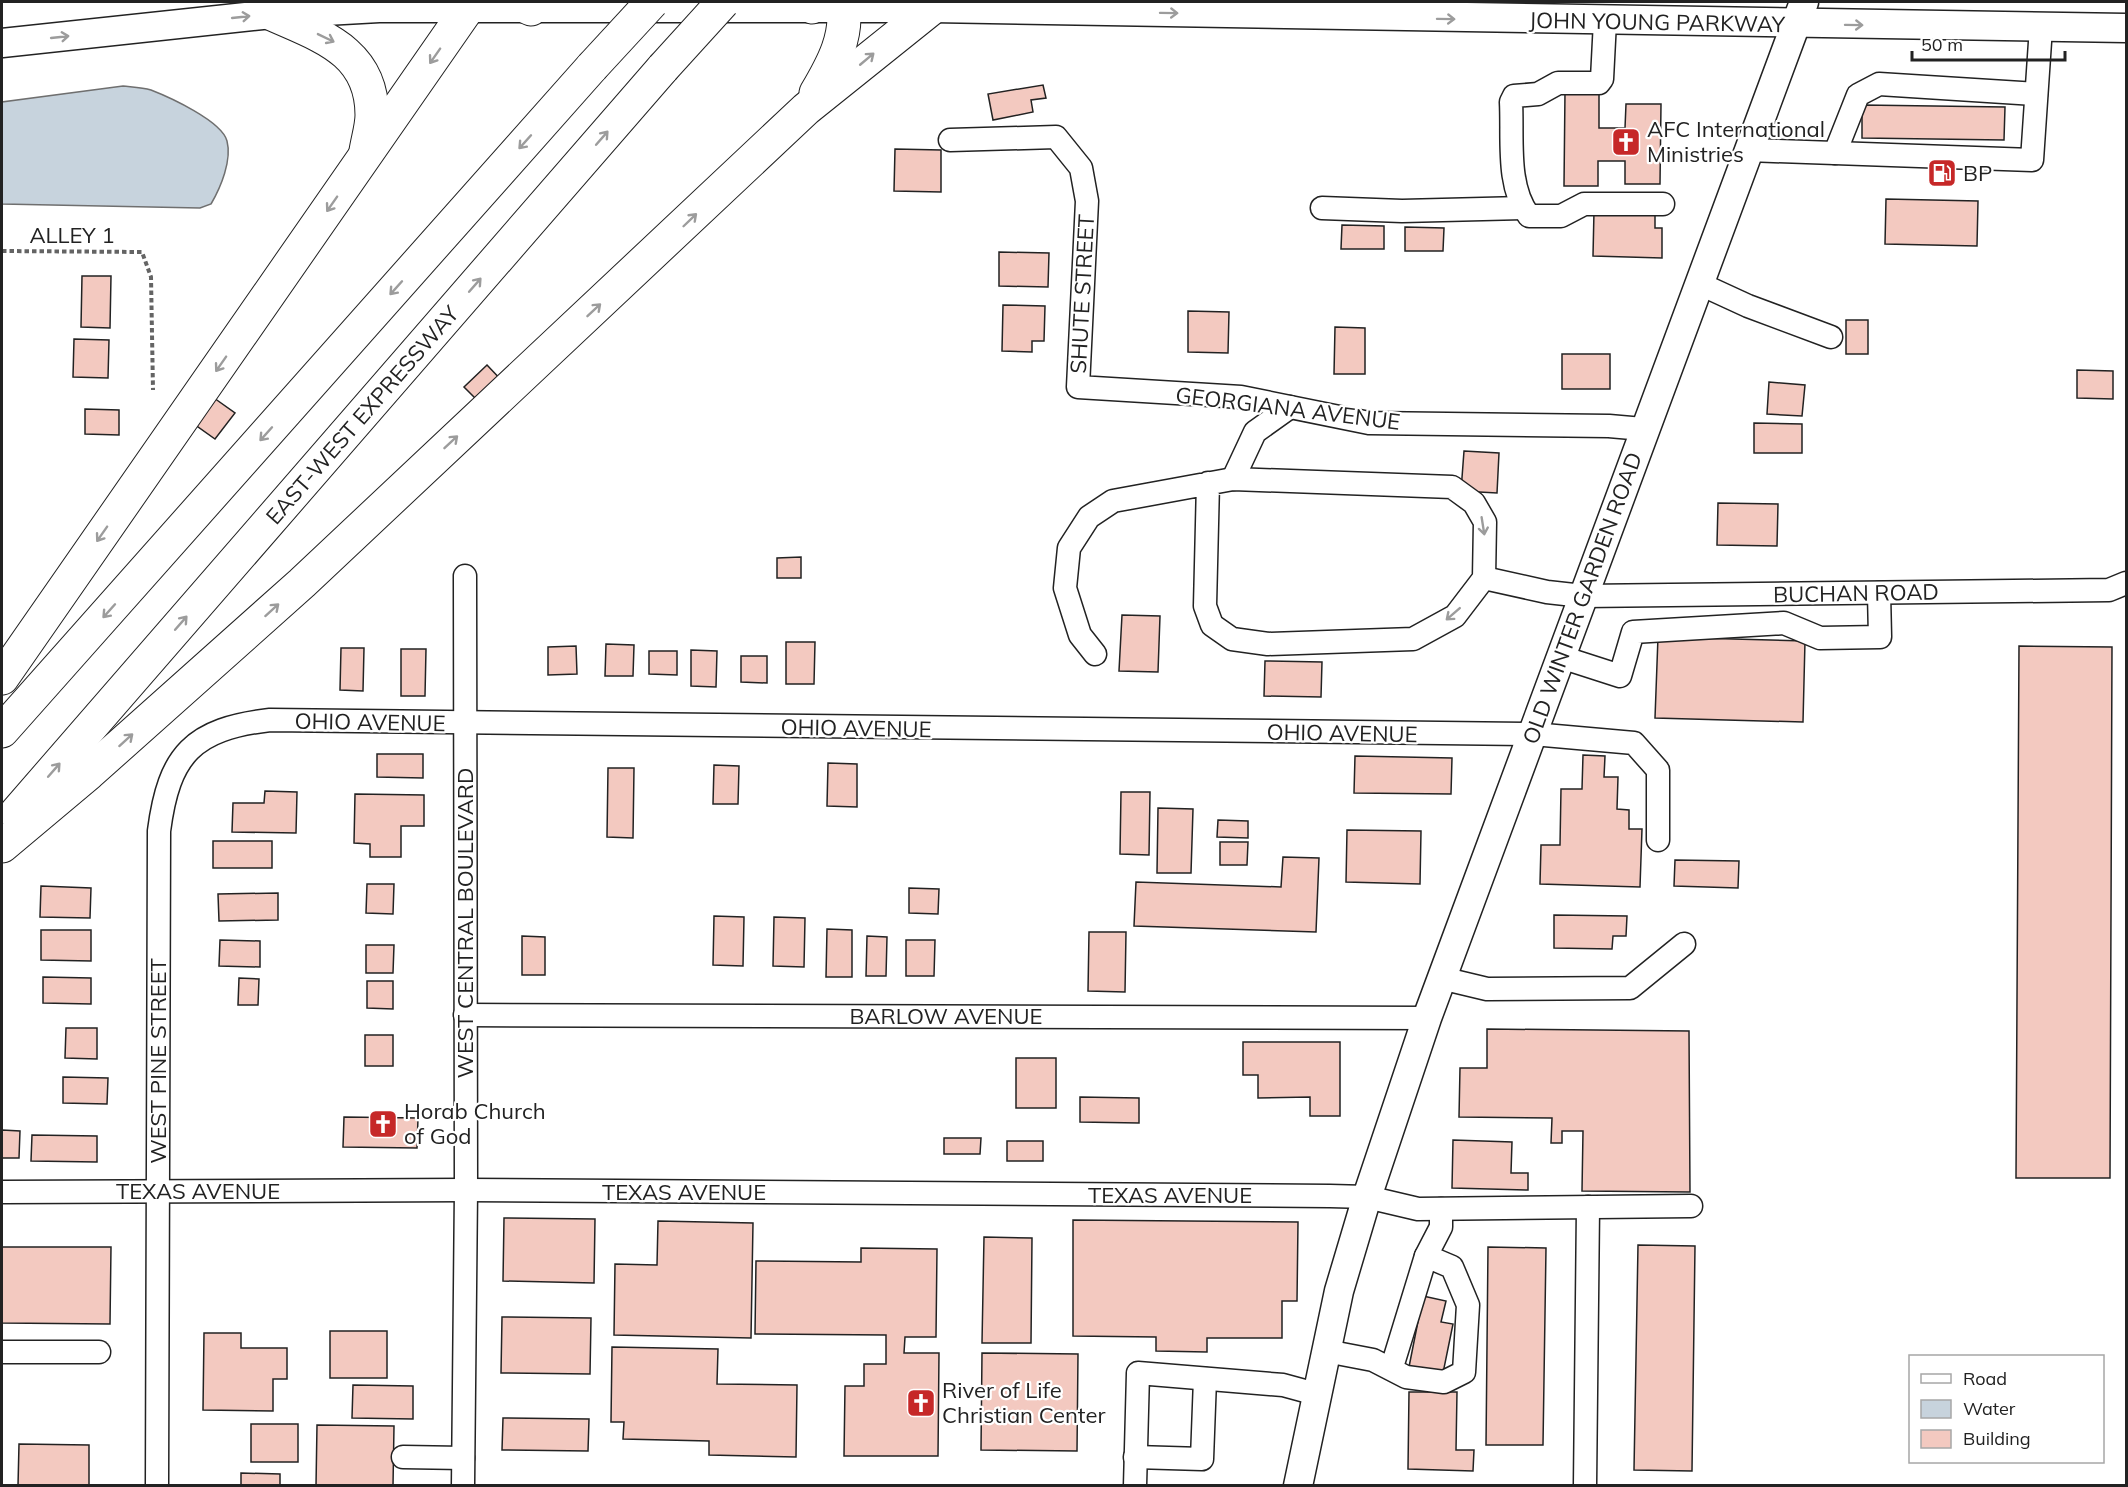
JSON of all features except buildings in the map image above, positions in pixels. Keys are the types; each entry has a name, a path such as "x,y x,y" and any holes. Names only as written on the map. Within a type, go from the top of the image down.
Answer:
{"highway":[{"path":"2,731 652,2"},
{"name":"EAST-WEST EXPRESSWAY","path":"2,830 663,68 723,2"},
{"path":"2,678 470,4"},
{"path":"806,110 835,61 841,39 829,4"},
{"path":"2,846 89,773 302,583 806,110 932,8"},
{"path":"272,14 333,42 351,57 368,84 372,115 365,156"}],"main road":[{"name":"JOHN YOUNG PARKWAY","path":"2,43 272,14 470,4 829,4 932,8 1388,10 1605,21 1800,13 2041,27 2127,28"},
{"name":"OLD WINTER GARDEN ROAD","path":"1298,1485 1339,1291 1367,1197 1427,1018 1643,429 1800,13"}],"street":[{"path":"1605,21 1602,79 1599,83 1558,83 1538,94 1515,96 1511,102 1514,174 1523,208 1529,216 1561,216 1584,204 1663,204"},
{"path":"1748,150 2032,160 2041,27"},
{"path":"1834,153 1858,95 1880,84 2036,94"},
{"name":"SHUTE STREET","path":"950,140 1056,137 1081,168 1086,201 1077,387"},
{"path":"1322,208 1402,211 1523,208"},
{"path":"1698,283 1748,306 1831,337"},
{"name":"GEORGIANA AVENUE","path":"1077,387 1241,397 1370,423 1609,426 1643,429"},
{"path":"1233,478 1255,432 1290,407"},
{"path":"1095,654 1080,635 1065,588 1069,548 1089,517 1113,501 1233,478 1452,487 1474,503 1485,522 1484,578 1455,616 1413,639 1268,644 1232,639 1212,625 1205,606 1208,483"},
{"name":"WEST CENTRAL BOULEVARD","path":"463,1485 466,1190 463,724 465,576"},
{"name":"BUCHAN ROAD","path":"1484,578 1547,592 1583,596 2109,591 2127,583"},
{"path":"1561,657 1620,676 1633,632 1784,622 1820,638 1880,637 1879,593"},
{"path":"1712,595 1715,627"},
{"name":"OHIO AVENUE","path":"187,751 209,734 236,724 270,720 463,724 1533,734 1634,743 1658,770 1658,840"},
{"name":"WEST PINE STREET","path":"157,1485 159,831 163,803 171,775 187,751"},
{"path":"1442,978 1487,989 1630,988 1684,944"},
{"name":"BARLOW AVENUE","path":"465,1015 1427,1018"},
{"name":"TEXAS AVENUE","path":"2,1192 466,1190 1367,1197 1418,1209 1691,1206"},
{"path":"1585,1485 1588,1207"},
{"path":"1392,1367 1426,1256 1441,1227 1441,1209"},
{"path":"1326,1351 1373,1360 1392,1367 1406,1377 1444,1382 1464,1372 1468,1305 1452,1267 1426,1256"},
{"path":"2,1352 99,1352"},
{"path":"1135,1485 1138,1372 1283,1385 1316,1394"},
{"path":"1136,1457 1202,1459 1205,1378"},
{"path":"403,1457 463,1458"}],"path":[{"name":"ALLEY 1","path":"2,251 142,252 151,277 153,390"}],"water":[{"path":"123,86 148,89 170,98 206,118 223,133 228,148 227,165 222,182 211,204 200,208 2,204 2,102"}],"place":[{"name":"AFC International Ministries","path":"1626,142"},
{"name":"BP","path":"1942,173"},
{"name":"Horab Church of God","path":"383,1124"},
{"name":"River of Life Christian Center","path":"921,1403"}]}
